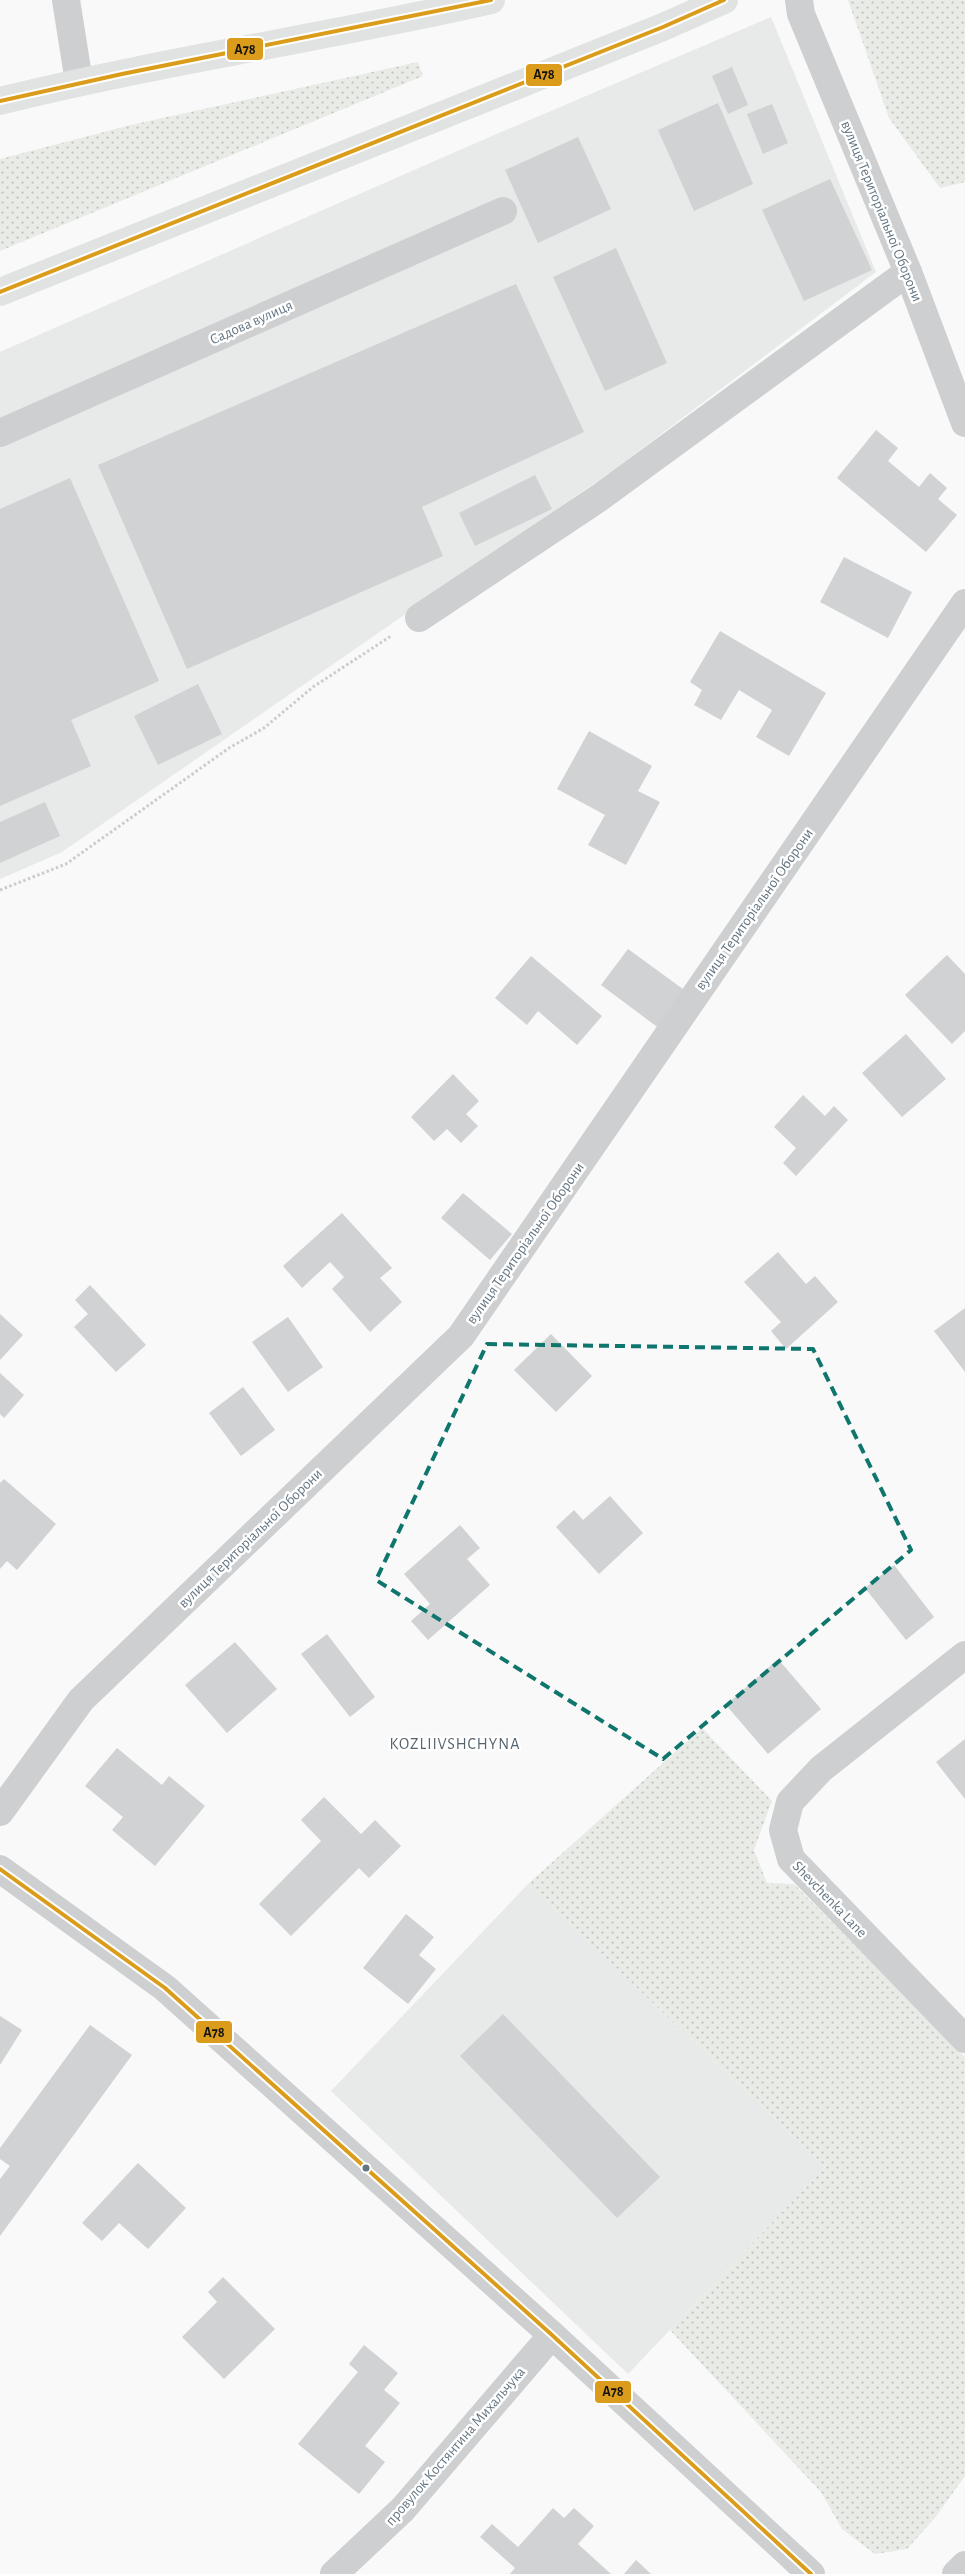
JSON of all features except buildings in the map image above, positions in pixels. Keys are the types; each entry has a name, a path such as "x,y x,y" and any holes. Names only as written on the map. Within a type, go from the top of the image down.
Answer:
{"highway":[{"path":"0,101 79,82 391,22 491,0"},
{"path":"0,292 663,28 724,0"}],"street":[{"path":"66,0 79,82"},
{"name":"вулиця Територіальної Оборони","path":"798,0 801,14 908,272 965,423"},
{"name":"Садова вулиця","path":"0,433 503,211"},
{"path":"419,618 599,498 908,272"},
{"name":"вулиця Територіальної Оборони","path":"0,1812 82,1700 461,1336 965,603"},
{"name":"Shevchenka Lane","path":"965,1654 821,1769 790,1802 783,1830 790,1859 965,2040"},
{"path":"0,1869 165,1988 552,2335 811,2574"},
{"name":"провулок Костянтина Михальчука","path":"334,2574 403,2509 552,2335"},
{"path":"956,2574 965,2565"}],"path":[{"path":"0,890 66,864 229,748 264,728 313,687 419,618"}],"highlighted area":[{"path":"487,1344 813,1349 911,1550 663,1759 376,1580"}],"shaded area":[{"path":"848,0 965,0 965,182 940,188 889,118"},
{"path":"771,17 876,272 615,469 62,852 0,879 0,352 471,145"},
{"path":"418,62 423,76 0,251 0,159 131,125"},
{"path":"702,1728 772,1801 754,1850 767,1883 794,1884 965,2057 965,2476 934,2519 907,2549 875,2554 842,2529 821,2492 670,2330 825,2167 528,1884"},
{"path":"528,1884 825,2167 628,2374 331,2091"}],"transit line":[{"name":"А78","path":"0,101 122,74 491,0"},
{"name":"А78","path":"0,292 663,27 724,0"},
{"name":"А78","path":"0,1869 165,1988 552,2335 811,2574"}],"district":[{"name":"KOZLIIVSHCHYNA","path":"455,1743"}]}
